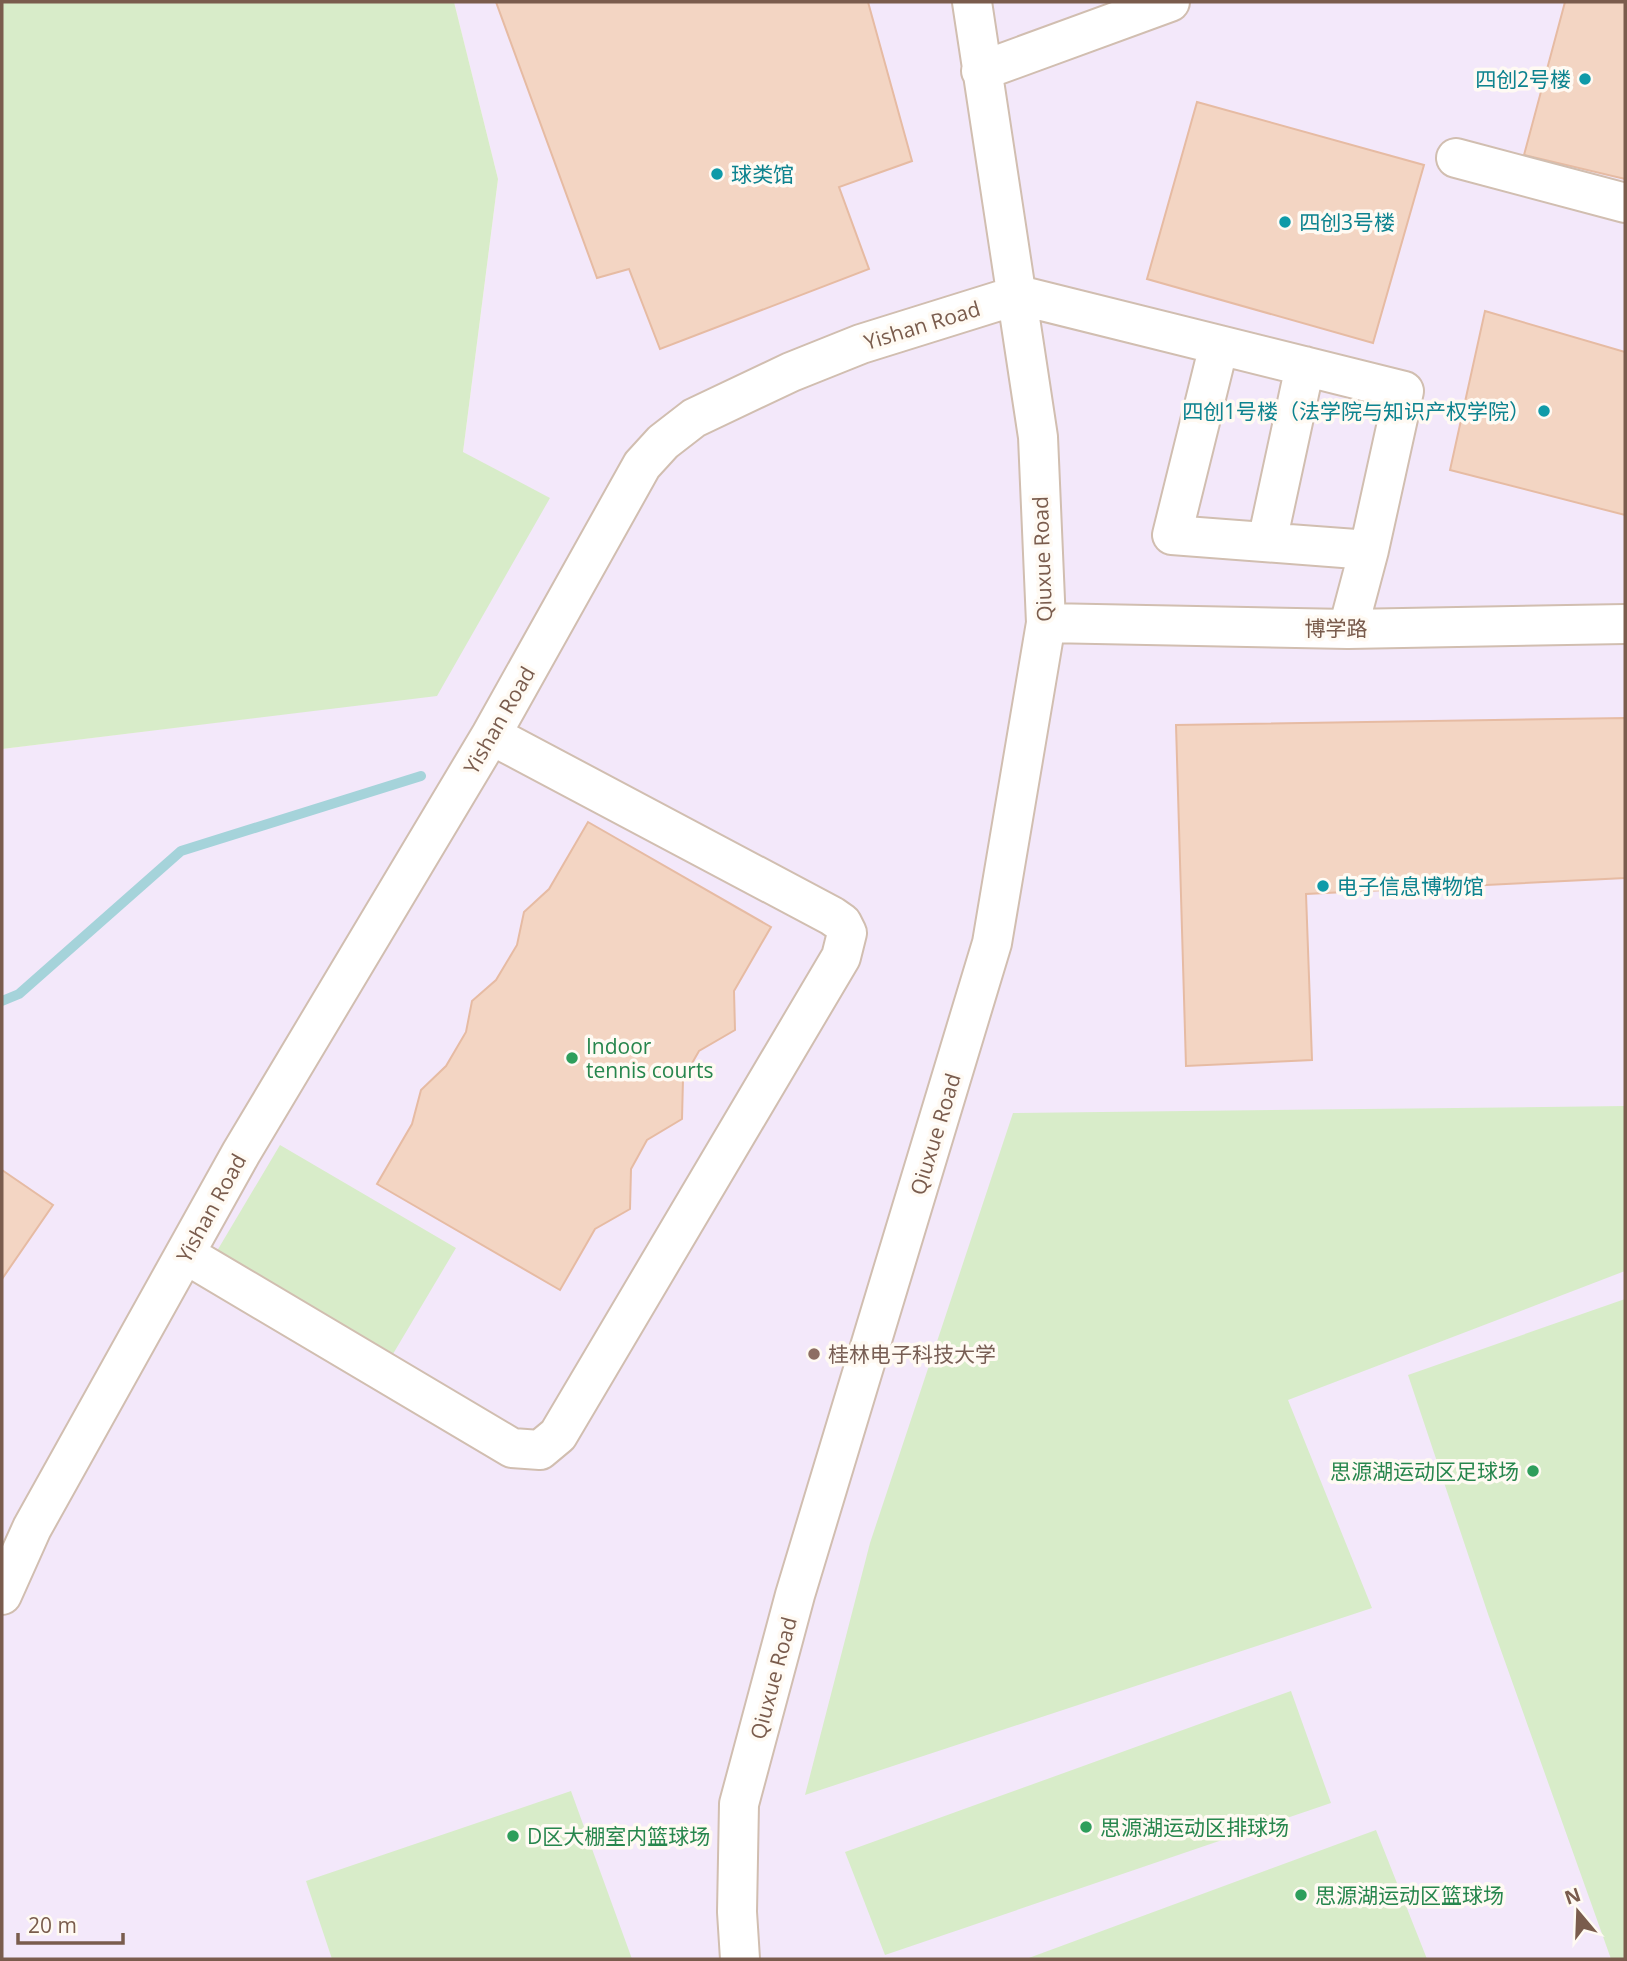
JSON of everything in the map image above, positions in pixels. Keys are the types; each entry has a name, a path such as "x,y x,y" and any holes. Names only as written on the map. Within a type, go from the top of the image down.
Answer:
{"street":[{"path":"972,2 1018,295 1404,391 1369,550 1348,629"},
{"path":"981,71 1170,2"},
{"path":"1456,158 1625,203"},
{"name":"Qiuxue Road","path":"740,1959 737,1912 739,1804 795,1595 992,943 1046,623 1038,437 1018,295"},
{"name":"Yishan Road","path":"2,1595 10,1558 38,1516 241,1153 491,735 642,465 663,442 694,418 791,372 860,344 1018,295"},
{"path":"1219,345 1172,535 1369,550"},
{"path":"1267,542 1305,366"},
{"name":"博学路","path":"1046,623 1348,629 1625,624"},
{"path":"185,1254 512,1448 540,1450 558,1435 834,969 848,936 837,919 491,735"}],"shaded area":[{"name":"桂林电子科技大学","path":"454,2 1625,2 1625,1959 2,1959 2,749 437,695 463,452 498,179"}],"green space":[{"path":"2,2 454,2 498,179 463,452 550,498 437,696 2,749"},
{"path":"1625,1106 1625,1271 1288,1400 1372,1608 805,1795 870,1543 1013,1113"},
{"path":"280,1145 456,1248 390,1359 214,1256"},
{"name":"思源湖运动区足球场","path":"1625,1299 1625,1959 1611,1959 1488,1614 1408,1375"},
{"name":"思源湖运动区排球场","path":"1291,1691 1331,1803 885,1955 845,1852"},
{"name":"D区大棚室内篮球场","path":"571,1791 632,1959 332,1959 306,1881"},
{"name":"思源湖运动区篮球场","path":"1376,1830 1427,1959 1026,1959"}],"building":[{"name":"球类馆","path":"496,2 868,2 912,161 839,187 869,269 660,349 629,269 597,278"},
{"name":"四创2号楼","path":"1565,2 1625,2 1625,179 1524,155"},
{"name":"四创3号楼","path":"1197,102 1424,165 1373,343 1147,279"},
{"name":"四创1号楼（法学院与知识产权学院）","path":"1485,311 1625,352 1625,515 1450,470"},
{"name":"电子信息博物馆","path":"1625,718 1625,878 1306,894 1312,1060 1186,1066 1176,725"},
{"name":"Indoor tennis courts","path":"588,822 771,927 734,991 735,1030 699,1051 683,1079 682,1119 647,1140 631,1169 630,1209 595,1229 560,1290 377,1184 412,1124 421,1090 446,1066 466,1032 472,1001 496,980 517,945 524,912 549,889"},
{"path":"2,1170 53,1205 2,1279"}],"waterway":[{"path":"2,1001 19,994 181,851 421,776"}],"place":[{"name":"四创2号楼","path":"1585,79"},
{"name":"球类馆","path":"717,174"},
{"name":"四创3号楼","path":"1285,222"},
{"name":"四创1号楼（法学院与知识产权学院）","path":"1544,411"},
{"name":"电子信息博物馆","path":"1323,886"},
{"name":"Indoor tennis courts","path":"572,1058"},
{"name":"桂林电子科技大学","path":"814,1354"},
{"name":"思源湖运动区足球场","path":"1533,1471"},
{"name":"思源湖运动区排球场","path":"1086,1827"},
{"name":"D区大棚室内篮球场","path":"513,1836"},
{"name":"思源湖运动区篮球场","path":"1301,1895"}]}
